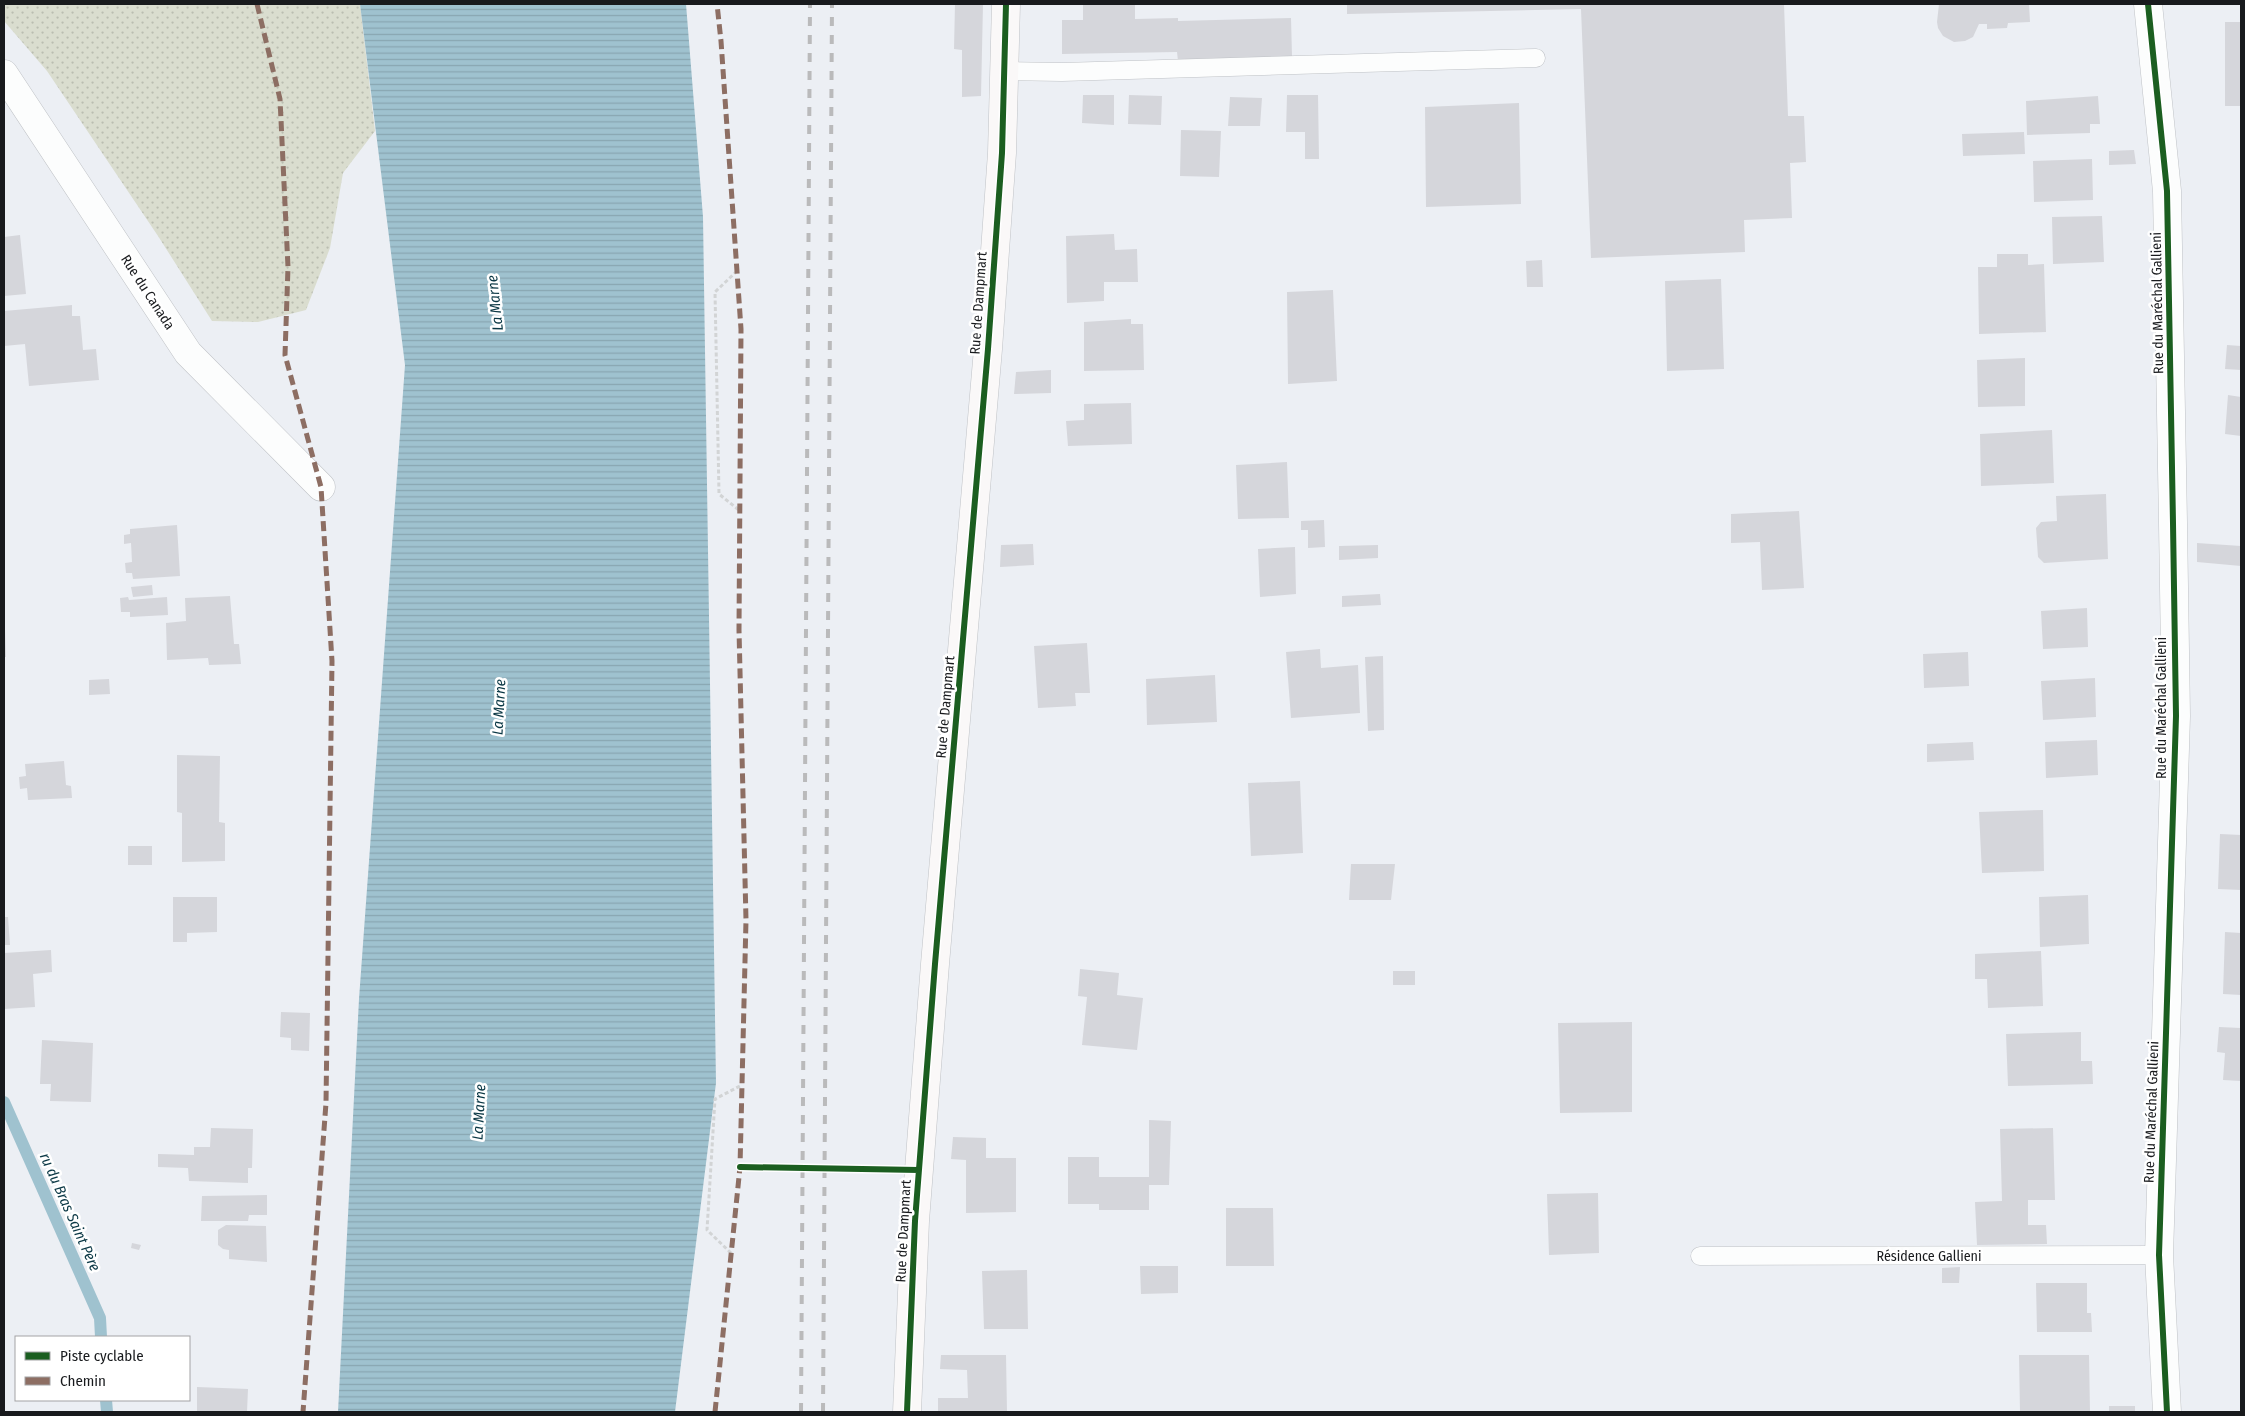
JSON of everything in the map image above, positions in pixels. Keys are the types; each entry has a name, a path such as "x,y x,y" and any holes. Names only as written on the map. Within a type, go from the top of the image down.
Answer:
{"street":[{"name":"Rue de Dampmart","path":"907,1412 915,1221 988,349 1002,153 1006,4"},
{"name":"Rue du Maréchal Gallieni","path":"2148,4 2167,191 2175,697 2159,1255 2167,1412"},
{"name":"Rue du Canada","path":"4,74 188,353 321,488"}],"lane":[{"path":"1005,71 1062,72 1536,58"},
{"name":"Résidence Gallieni","path":"1700,1256 2159,1255"}],"path":[{"path":"737,271 715,292 720,494 740,511"},
{"path":"731,1253 707,1230 714,1109 715,1100 742,1085"}],"shaded area":[{"path":"4,4 360,4 375,131 343,173 330,248 306,310 258,322 212,321 158,236 47,71 4,21"}],"water":[{"name":"La Marne","path":"360,4 686,4 703,217 716,1083 675,1412 338,1412 359,999 405,365"}],"building":[{"path":"955,4 983,4 981,96 962,97 962,50 954,49"},
{"path":"1083,4 1135,4 1135,19 1178,18 1178,21 1291,18 1292,56 1178,61 1177,52 1062,54 1062,20 1083,20"},
{"path":"1347,4 1784,4 1788,116 1804,116 1806,162 1790,163 1792,218 1744,220 1745,252 1591,258 1581,9 1347,14"},
{"path":"1939,4 2029,4 2030,22 2008,23 2007,28 1987,29 1987,24 1979,24 1973,37 1965,41 1954,42 1943,36 1938,28"},
{"path":"2225,22 2241,22 2241,106 2225,106"},
{"path":"1083,95 1114,95 1114,125 1082,123"},
{"path":"1129,95 1162,96 1161,125 1128,124"},
{"path":"1287,95 1318,95 1319,159 1305,159 1305,132 1286,132"},
{"path":"2098,96 2100,124 2090,124 2090,133 2027,135 2026,101"},
{"path":"1230,97 1262,98 1260,126 1228,126"},
{"path":"1519,103 1521,204 1426,207 1425,107"},
{"path":"1181,130 1221,131 1219,177 1180,176"},
{"path":"2024,132 2025,154 1963,156 1962,134"},
{"path":"2134,150 2136,164 2109,165 2109,151"},
{"path":"2092,159 2093,200 2034,202 2033,161"},
{"path":"2102,216 2104,262 2053,264 2052,217"},
{"path":"1114,234 1115,250 1137,249 1138,282 1104,282 1104,301 1067,303 1066,236"},
{"path":"20,235 26,294 4,296 4,237"},
{"path":"1997,254 2028,254 2028,265 2044,264 2046,332 1979,334 1978,267 1997,267"},
{"path":"1542,260 1543,287 1527,287 1526,261"},
{"path":"1721,279 1724,369 1667,371 1665,281"},
{"path":"1333,290 1337,381 1288,384 1287,292"},
{"path":"72,305 72,316 80,316 83,350 96,349 99,380 29,386 25,344 4,346 4,311"},
{"path":"1131,319 1131,324 1143,324 1144,370 1084,371 1084,322"},
{"path":"2227,345 2241,346 2241,370 2225,369"},
{"path":"2025,358 2025,406 1978,407 1977,360"},
{"path":"1051,370 1051,393 1014,394 1016,372"},
{"path":"2228,395 2241,397 2241,436 2225,434"},
{"path":"1131,403 1132,444 1068,446 1066,421 1084,420 1084,404"},
{"path":"2052,430 2054,483 1981,486 1980,434"},
{"path":"1287,462 1289,518 1238,519 1236,465"},
{"path":"2106,494 2108,559 2044,563 2038,557 2036,528 2041,522 2057,521 2056,496"},
{"path":"1799,511 1804,588 1762,590 1760,542 1731,543 1731,514"},
{"path":"1324,520 1325,547 1308,548 1308,530 1301,530 1301,521"},
{"path":"177,525 180,576 133,579 132,573 126,573 125,563 132,562 131,543 124,544 124,535 130,534 130,529"},
{"path":"2197,543 2241,546 2241,566 2197,562"},
{"path":"1033,544 1034,565 1000,567 1001,545"},
{"path":"1378,545 1378,558 1339,560 1339,546"},
{"path":"1295,547 1296,594 1260,597 1258,549"},
{"path":"152,585 153,595 133,597 131,587"},
{"path":"1380,594 1381,605 1342,607 1342,596"},
{"path":"230,596 234,644 239,644 241,664 209,665 208,658 167,660 166,623 186,621 185,598"},
{"path":"128,597 129,600 167,597 168,615 130,617 130,612 121,612 120,598"},
{"path":"2087,608 2088,647 2043,649 2041,611"},
{"path":"5,629 6,657 4,657"},
{"path":"1087,643 1090,693 1075,693 1076,706 1038,708 1034,646"},
{"path":"1320,649 1321,668 1358,665 1360,713 1291,718 1286,652"},
{"path":"1968,652 1969,686 1924,688 1923,654"},
{"path":"1383,656 1384,730 1368,731 1365,657"},
{"path":"1215,675 1217,722 1147,725 1146,679"},
{"path":"2095,678 2096,717 2043,720 2041,681"},
{"path":"109,679 110,694 89,695 89,680"},
{"path":"2097,740 2098,775 2046,778 2045,742"},
{"path":"1973,742 1974,760 1927,762 1927,744"},
{"path":"177,755 220,756 219,822 225,823 225,861 182,862 182,813 177,812"},
{"path":"64,761 66,785 71,786 72,798 28,800 27,788 20,789 19,777 26,776 25,764"},
{"path":"1300,781 1303,853 1251,856 1248,783"},
{"path":"2043,810 2044,871 1982,873 1979,812"},
{"path":"2220,834 2241,835 2241,890 2218,889"},
{"path":"128,846 152,846 152,865 128,865"},
{"path":"1351,864 1395,864 1391,900 1349,900"},
{"path":"2088,895 2089,944 2040,947 2039,897"},
{"path":"173,897 217,897 217,932 187,933 187,942 173,942"},
{"path":"4,917 8,917 10,945 4,945"},
{"path":"2225,932 2241,933 2241,995 2223,994"},
{"path":"51,950 52,972 33,974 35,1007 4,1009 4,953"},
{"path":"2041,951 2043,1006 1988,1008 1987,979 1975,979 1975,954"},
{"path":"1080,969 1119,973 1117,995 1143,998 1137,1050 1082,1045 1087,997 1078,996"},
{"path":"1393,971 1415,971 1415,985 1393,985"},
{"path":"281,1012 310,1013 309,1051 291,1050 291,1038 280,1037"},
{"path":"1632,1022 1632,1112 1560,1113 1558,1023"},
{"path":"2219,1027 2241,1028 2241,1081 2223,1080 2225,1053 2217,1052"},
{"path":"2081,1032 2081,1061 2092,1061 2093,1084 2008,1086 2006,1034"},
{"path":"42,1040 93,1043 91,1102 50,1101 51,1084 40,1084"},
{"path":"1149,1120 1171,1121 1169,1185 1149,1185 1149,1210 1099,1210 1099,1204 1068,1204 1068,1157 1099,1157 1099,1177 1149,1177"},
{"path":"211,1128 253,1129 252,1168 248,1168 248,1183 189,1181 188,1168 158,1167 158,1154 194,1155 194,1147 210,1147"},
{"path":"2053,1128 2055,1200 2028,1200 2028,1225 2046,1225 2047,1244 1977,1245 1975,1202 2002,1201 2000,1129"},
{"path":"953,1137 986,1138 986,1158 1016,1158 1016,1212 966,1213 966,1160 951,1159"},
{"path":"1598,1193 1599,1253 1549,1255 1547,1194"},
{"path":"267,1195 267,1215 249,1215 248,1221 201,1221 202,1196"},
{"path":"1226,1208 1273,1208 1274,1266 1226,1266"},
{"path":"226,1225 266,1226 267,1262 229,1259 229,1250 223,1249 218,1245 218,1230"},
{"path":"132,1243 141,1245 139,1250 131,1248"},
{"path":"1140,1266 1178,1266 1178,1293 1141,1294"},
{"path":"1960,1267 1959,1283 1942,1283 1942,1268"},
{"path":"1027,1270 1028,1329 984,1329 982,1271"},
{"path":"2036,1283 2087,1283 2087,1313 2091,1313 2092,1332 2037,1332"},
{"path":"941,1355 1006,1355 1007,1412 938,1412 938,1398 968,1398 967,1370 940,1369"},
{"path":"2019,1355 2089,1355 2090,1412 2020,1412"},
{"path":"197,1387 248,1389 247,1412 197,1412"},
{"path":"2109,1406 2135,1406 2135,1412 2109,1412"}],"waterway":[{"name":"ru du Bras Saint Père","path":"4,1102 100,1318 101,1336"},
{"name":"ru du Bras Saint Père","path":"106,1401 107,1412"}],"railway":[{"path":"801,1412 810,4"},
{"path":"823,1412 832,4"}],"marked path":[{"path":"257,4 280,99 288,267 285,355 321,487 332,661 326,1103 303,1412"},
{"path":"715,1412 740,1167 746,920 739,630 741,329 717,4"}],"cycle path":[{"path":"907,1412 915,1221 935,964 988,349 1002,153 1006,4"},
{"path":"2148,4 2167,191 2176,716 2159,1255 2167,1412"},
{"path":"740,1167 919,1170"}]}
